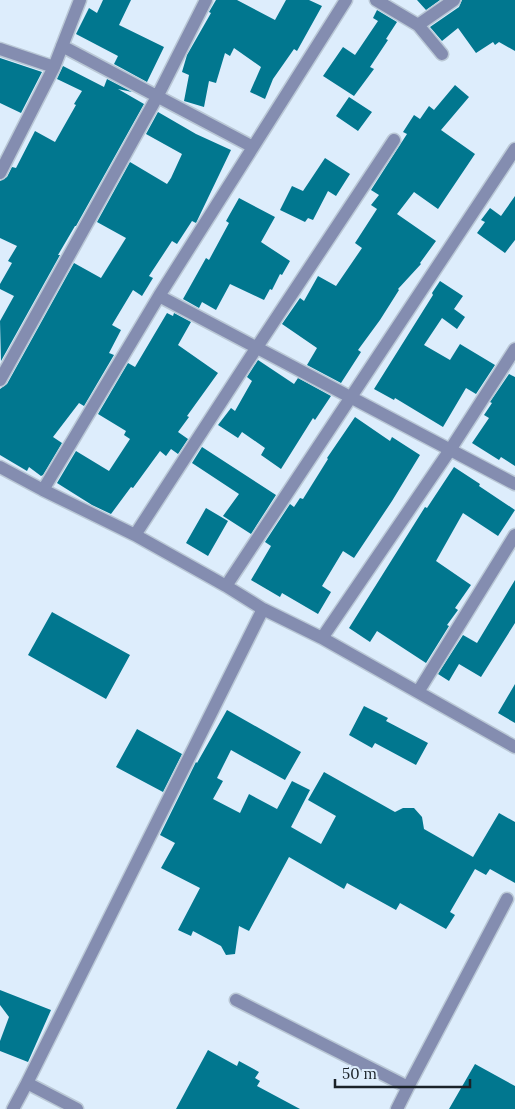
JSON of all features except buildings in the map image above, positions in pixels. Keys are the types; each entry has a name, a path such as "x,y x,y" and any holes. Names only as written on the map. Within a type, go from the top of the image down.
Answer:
{"street":[{"path":"0,173 54,67 80,0"},
{"path":"0,380 157,97 206,0"},
{"path":"43,490 159,296 346,0"},
{"path":"376,0 418,25 442,54"},
{"path":"418,25 454,0"},
{"path":"62,46 253,148"},
{"path":"0,49 54,67"},
{"path":"135,535 394,140"},
{"path":"226,586 515,149"},
{"path":"159,296 515,484"},
{"path":"322,638 450,450 515,349"},
{"path":"0,467 135,535 226,586 263,610 322,638 515,747"},
{"path":"418,692 515,535"},
{"path":"13,1109 263,610"},
{"path":"397,1109 507,899"},
{"path":"236,1000 408,1088"},
{"path":"27,1083 77,1109"}]}
